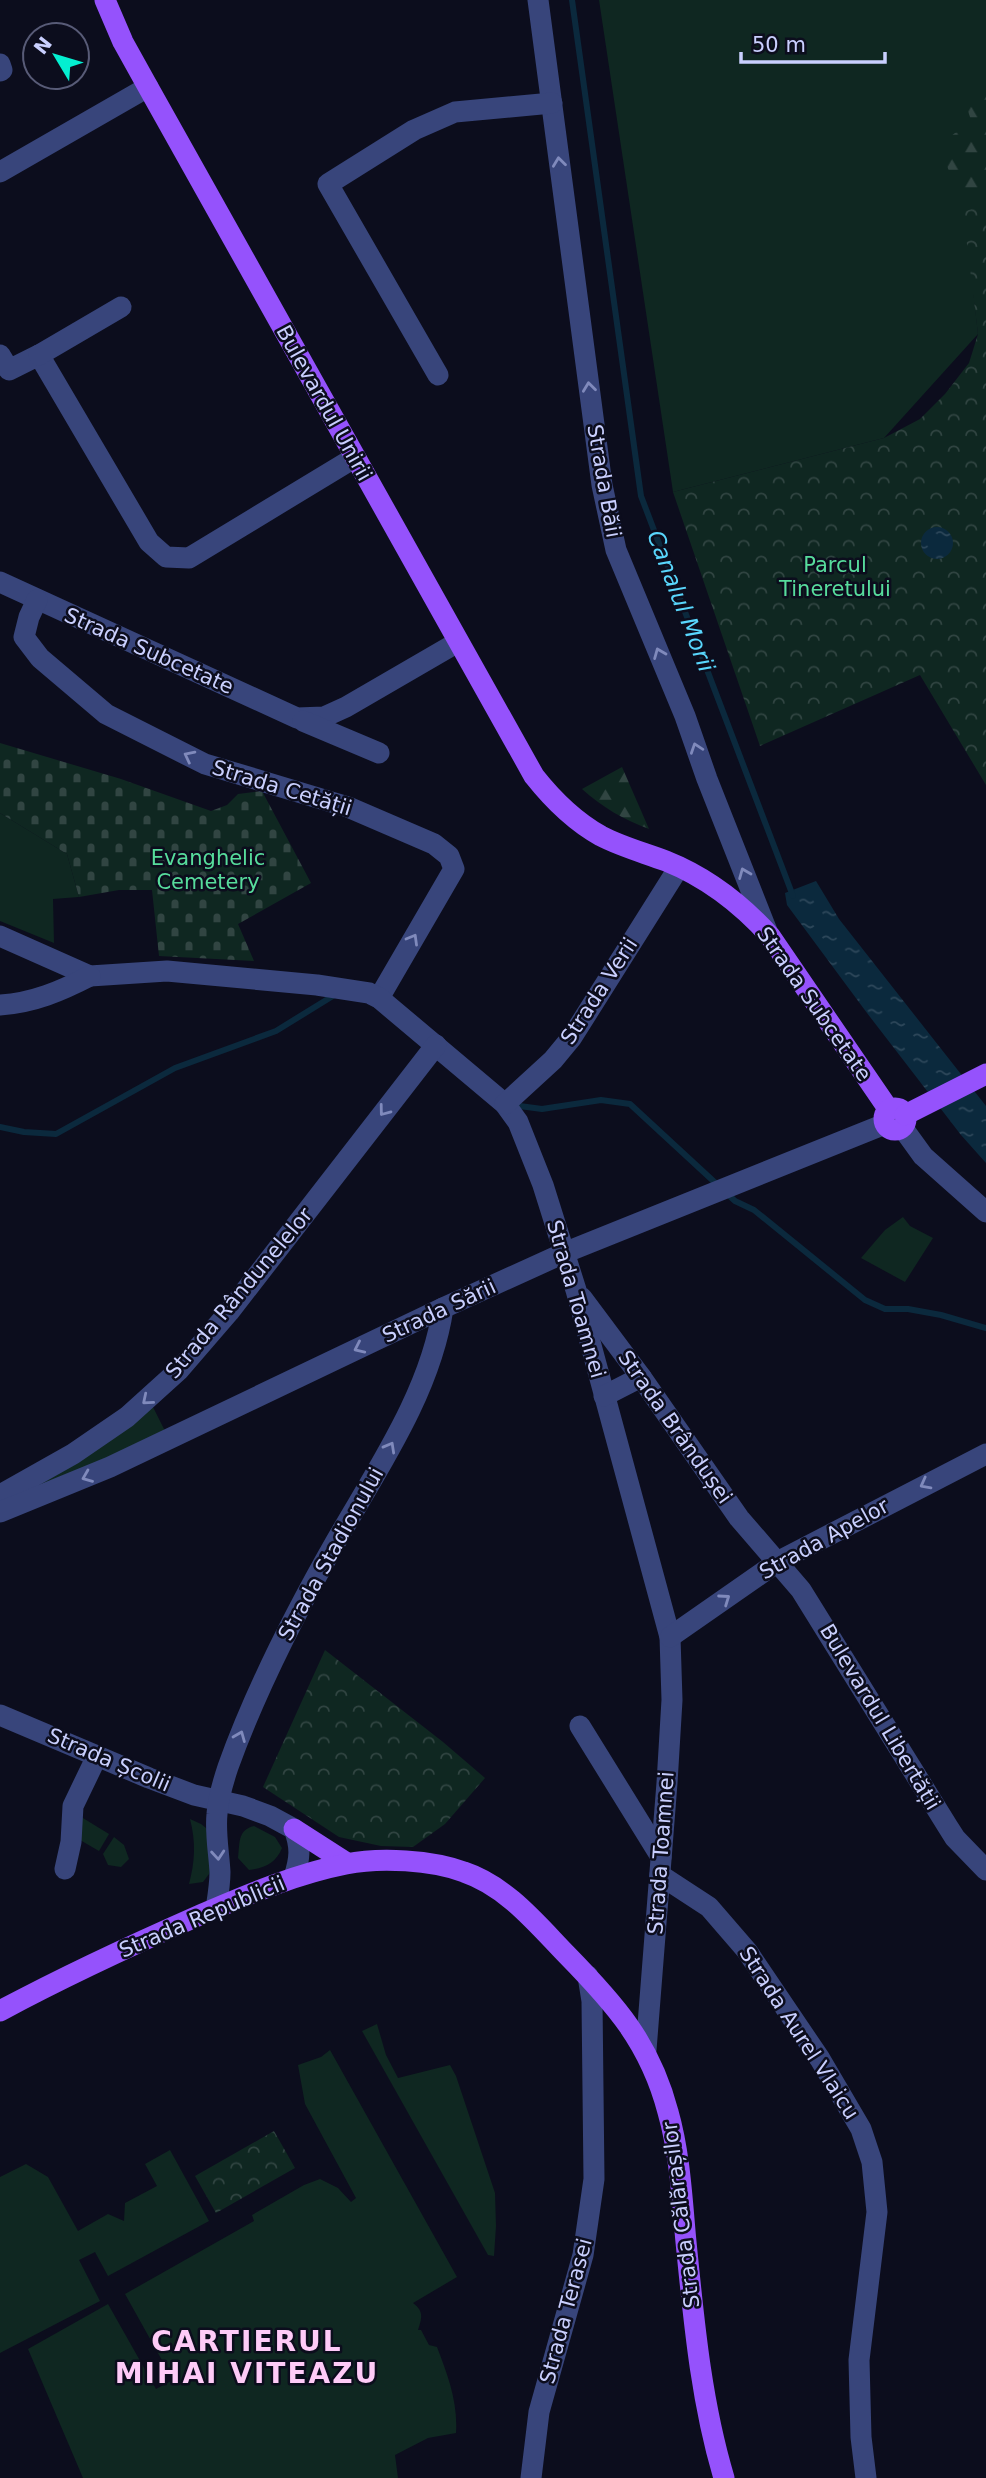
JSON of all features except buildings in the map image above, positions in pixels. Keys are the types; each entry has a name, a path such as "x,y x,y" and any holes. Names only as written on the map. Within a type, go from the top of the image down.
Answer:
{"main road":[{"name":"Bulevardul Unirii","path":"105,0 123,42 524,763 553,800"},
{"name":"Strada Subcetate","path":"553,800 576,820 604,838 679,867 736,904 770,936 901,1117"},
{"name":"Strada Sării","path":"901,1117 986,1074"},
{"path":"294,1829 347,1863"},
{"name":"Strada Republicii","path":"0,2011 133,1945 294,1877 347,1863 415,1862"},
{"name":"Strada Călărașilor","path":"415,1862 465,1872 505,1894 588,1976 633,2029 646,2050 669,2113 680,2176 697,2350 714,2444 724,2478"}],"street":[{"name":"Strada Băii","path":"538,0 602,485 616,550 685,716 707,779 770,936"},
{"path":"0,64 0,71"},
{"path":"0,172 148,87"},
{"path":"438,375 328,184 414,130 455,111 552,103"},
{"path":"0,355 9,370 121,307"},
{"path":"39,355 149,542 166,557 189,558 354,458"},
{"name":"Strada Subcetate","path":"0,582 379,753"},
{"name":"Strada Cetății","path":"37,600 24,637 40,658 106,714 205,764 348,807 435,844 449,856 454,869 379,998"},
{"path":"297,718 324,717 346,707 458,642"},
{"name":"Strada Verii","path":"505,1104 553,1060 572,1037 679,867"},
{"name":"Strada Toamnei","path":"0,936 90,976 167,971 317,985 369,993 379,998 431,1051 505,1104 518,1122 543,1185 576,1290 670,1637 672,1700 646,2050"},
{"path":"0,1005 22,1003 62,991 90,976"},
{"name":"Strada Rândunelelor","path":"0,1494 73,1454 127,1417 179,1370 229,1312 431,1051"},
{"path":"901,1117 923,1156 986,1212"},
{"name":"Strada Sării","path":"0,1512 110,1467 564,1253 901,1117"},
{"name":"Strada Brândușei","path":"576,1290 641,1377 739,1518 779,1561"},
{"name":"Strada Stadionului","path":"219,1801 227,1769 251,1709 296,1613 394,1439 432,1358 443,1308"},
{"path":"604,1395 641,1377"},
{"name":"Strada Apelor","path":"670,1637 779,1561 986,1454"},
{"name":"Bulevardul Libertății","path":"779,1561 826,1628 955,1838 986,1870"},
{"name":"Strada Școlii","path":"0,1714 194,1795 243,1806 294,1829"},
{"path":"580,1726 660,1866"},
{"path":"65,1869 71,1842 73,1807 97,1756"},
{"path":"216,1909 220,1875 216,1826 219,1801"},
{"path":"294,1829 300,1856 294,1877"},
{"name":"Strada Aurel Vlaicu","path":"660,1866 709,1907 747,1951 820,2059 861,2129 872,2162 877,2212 859,2360 861,2437 866,2478"},
{"name":"Strada Terasei","path":"531,2478 539,2412 583,2255 594,2179 592,2001 588,1976"}],"green space":[{"path":"599,0 986,0 986,204 973,289 978,334 884,438 673,492"},
{"path":"974,91 986,92 986,198 965,190 953,179 946,164 942,143 955,133 974,129 965,102"},
{"name":"Parcul Tineretului","path":"986,204 986,785 920,675 760,746 673,492 884,438 920,419 945,394 969,363 978,334 963,212"},
{"name":"Evanghelic Cemetery","path":"0,743 121,779 211,811 227,805 238,794 262,791 311,883 238,924 254,961 159,956 152,890 119,890 79,897 67,854 0,813"},
{"path":"622,767 649,829 614,812 582,789"},
{"path":"0,813 67,854 79,897 53,899 54,943 0,921"},
{"path":"903,1217 910,1226 933,1238 905,1282 861,1258 885,1230"},
{"path":"153,1407 169,1439 0,1509"},
{"path":"325,1650 485,1778 445,1824 413,1847 381,1846 339,1837 263,1787"},
{"path":"78,1815 109,1834 99,1851 80,1840"},
{"path":"190,1819 211,1832 212,1870 203,1882 189,1884 194,1852"},
{"path":"254,1826 275,1837 282,1848 269,1864 249,1870 238,1858 239,1843 242,1834"},
{"path":"114,1837 124,1845 129,1859 121,1867 108,1865 103,1854"},
{"path":"377,2024 386,2055 398,2078 450,2065 456,2076 495,2193 494,2256 488,2255 362,2031"},
{"path":"330,2050 457,2277 413,2303 421,2315 418,2330 421,2330 429,2345 437,2347 448,2379 454,2400 456,2433 428,2438 395,2455 398,2478 83,2478 28,2349 108,2304 156,2389 173,2380 125,2294 254,2221 252,2215 304,2185 320,2179 338,2188 351,2202 356,2198 305,2104 298,2065 321,2057"},
{"path":"274,2131 295,2168 216,2213 195,2176"},
{"path":"170,2150 209,2221 108,2276 95,2252 79,2260 100,2301 0,2353 0,2177 26,2164 48,2177 78,2231 108,2214 124,2221 125,2203 157,2186 145,2164"}],"water":[{"path":"937,527 949,531 953,543 949,555 937,559 925,555 921,543 925,531"},
{"path":"816,881 839,919 986,1106 986,1163 961,1135 787,905 785,893"}],"waterway":[{"name":"Canalul Morii","path":"572,0 641,496 793,896"},
{"path":"0,1127 56,1134 175,1068 276,1031 336,994"},
{"path":"512,1105 542,1109 601,1100 630,1104 735,1201 754,1210 865,1300 885,1309 908,1309 941,1315 986,1328"}],"district":[{"name":"CARTIERUL MIHAI VITEAZU","path":"247,2357"}]}
